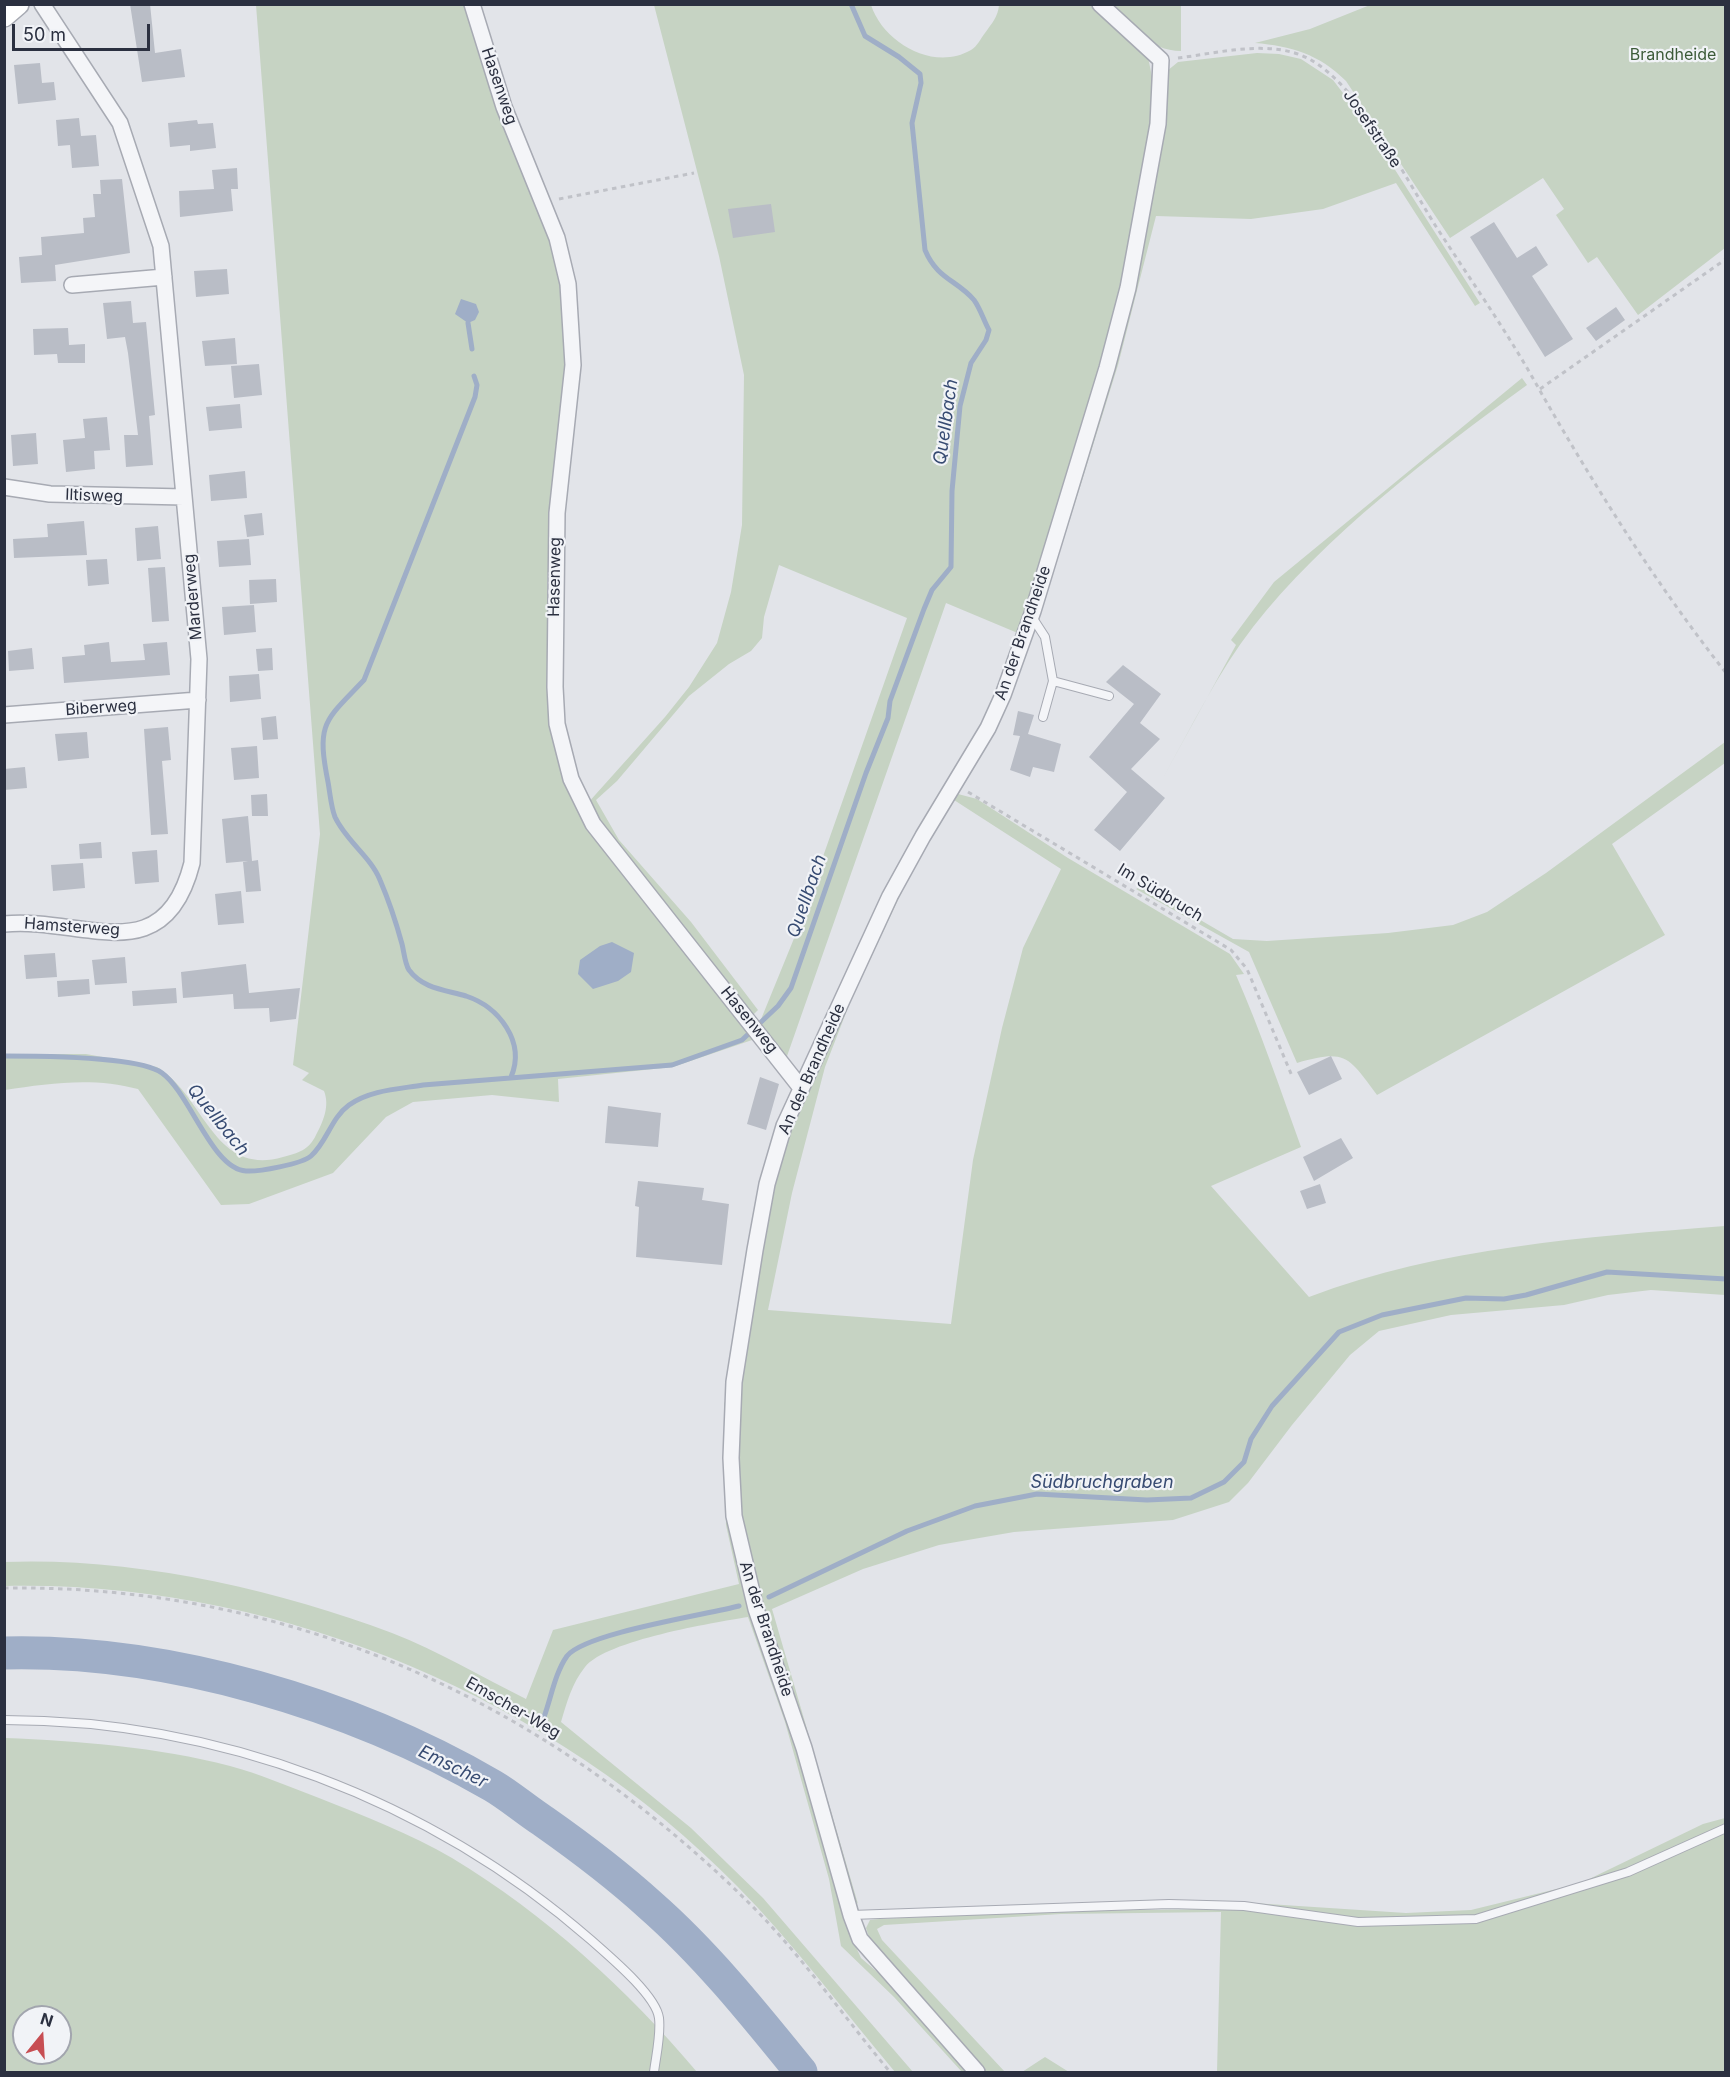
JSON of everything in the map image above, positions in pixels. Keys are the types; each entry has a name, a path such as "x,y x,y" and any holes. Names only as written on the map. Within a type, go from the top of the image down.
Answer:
{"main road":[{"path":"4,16 18,4"}],"street":[{"name":"Marderweg","path":"42,4 120,123 161,246 199,659 192,863 186,888 171,911"},
{"name":"Hasenweg","path":"472,4 504,107 557,238 568,284 572,343 570,402 556,513 554,639 557,724 571,779 593,824 779,1057 801,1088"},
{"path":"1100,4 1161,60"},
{"name":"An der Brandheide","path":"976,2073 860,1939 851,1915 804,1748 756,1609 734,1516 731,1458 735,1371 767,1184 784,1126 890,896 923,836 956,785 1003,695 1032,616 1104,379 1128,288 1158,124 1161,60"},
{"path":"72,285 164,278"},
{"name":"Iltisweg","path":"4,487 50,494 184,497"},
{"name":"Biberweg","path":"4,715 198,700"},
{"name":"Hamsterweg","path":"4,924 119,933 148,928 171,911"}],"lane":[{"path":"1032,616 1046,637 1053,681 1042,717"},
{"path":"1053,681 1109,696"},
{"path":"4,1720 122,1727 186,1738 318,1776 403,1814 507,1875 555,1909 604,1951 644,1992 652,2001 659,2017 654,2073"},
{"path":"851,1915 1169,1904 1244,1906 1358,1922 1476,1919 1628,1872 1725,1828"}],"path":[{"name":"Josefstraße","path":"1161,60 1265,49 1308,58 1336,77 1362,111 1540,389 1548,406 1640,554 1725,672"},
{"path":"542,202 694,174"},
{"path":"1540,389 1725,259"},
{"name":"Im Südbruch","path":"956,785 1231,950 1247,969 1292,1076"},
{"name":"Emscher-Weg","path":"4,1588 48,1588 121,1594 244,1614 330,1639 413,1668 467,1695 542,1737 658,1820 748,1902 890,2073"}],"green space":[{"path":"256,5 468,5 547,223 562,280 567,354 547,583 550,697 562,766 587,827 755,1039 673,1067 558,1079 559,1102 492,1095 413,1102 386,1117 333,1173 249,1204 221,1205 138,1089 88,1082 55,1083 5,1090 4,1054 86,1054 157,1067 187,1096 225,1145 241,1155 259,1160 283,1157 306,1147 316,1135 325,1114 324,1091 302,1080 309,1073 293,1065 320,834"},
{"path":"654,5 871,5 886,31 898,41 911,50 941,57 956,56 973,49 994,20 999,5 1093,5 1148,57 1156,97 1121,293 1020,634 946,603 786,1059 755,1034 795,936 907,618 779,565 764,617 762,638 751,651 729,664 689,696 617,781 596,800 619,840 691,922 758,1010 750,1018 587,804 665,717 689,687 717,643 731,592 742,525 744,375 719,256"},
{"path":"1105,5 1181,5 1181,51 1159,46 1139,35"},
{"name":"Brandheide","path":"1370,5 1725,5 1725,248 1638,315 1597,257 1588,263 1556,215 1564,209 1543,178 1450,238 1346,81 1325,64 1304,53 1281,46 1255,43 1310,29"},
{"path":"1257,53 1279,54 1301,59 1333,80 1362,118 1480,303 1475,306 1396,183 1323,209 1251,219 1156,216 1118,365 1061,548 1058,547 1117,352 1167,71 1178,62"},
{"path":"1522,378 1527,385 1418,467 1312,561 1253,627 1228,662 1208,696 1236,645 1231,640 1274,582"},
{"path":"1725,742 1725,763 1612,844 1665,935 1377,1095 1352,1064 1344,1059 1326,1057 1297,1063 1249,952 1136,889 1142,886 1233,939 1267,941 1388,933 1453,925 1487,912 1546,873"},
{"path":"958,794 977,799 1068,858 1230,954 1244,974 1236,975 1301,1147 1211,1186 1309,1297 1410,1266 1462,1255 1567,1240 1725,1226 1725,1295 1651,1290 1608,1295 1564,1305 1451,1315 1379,1331 1350,1355 1248,1483 1229,1502 1173,1520 1014,1532 939,1545 863,1569 772,1609 858,1904 854,1899 768,1630 742,1531 736,1475 738,1393 767,1209 795,1114 896,894 953,796","holes":["954,800 1061,869 1023,948 1002,1028 973,1160 951,1324 768,1310 792,1193 825,1067 851,1000 912,870 941,817"]},
{"path":"724,1402 726,1404 731,1516 805,1767 836,1887 856,1947 861,1958 889,1982 969,2072 962,2072 894,1997 841,1946 829,1879 785,1722 748,1617 661,1634 597,1657 585,1667 577,1680 570,1693 561,1722 691,1828 763,1898 913,2072 895,2072 758,1908 663,1818 581,1758 494,1706 401,1662 305,1628 206,1603 105,1589 5,1586 4,1562 52,1562 151,1570 250,1589 299,1602 392,1633 443,1656 526,1699 553,1630 739,1584 726,1525"},
{"path":"5,1738 118,1746 202,1759 264,1777 420,1841 486,1880 552,1929 614,1983 697,2072 5,2072"},
{"path":"1725,1818 1725,2072 1217,2072 1221,1912 1061,1914 884,1925 877,1929 882,1940 1005,2072 986,2072 870,1940 866,1928 870,1920 879,1919 1059,1911 1221,1909 1222,1901 1406,1913 1471,1910 1581,1883 1703,1824"},
{"path":"1045,2057 1069,2072 1022,2072"}],"water":[{"path":"461,299 476,304 479,312 475,320 468,323 455,314"},
{"path":"612,942 634,953 631,972 618,981 593,989 578,974 580,960 600,946"}],"building":[{"path":"130,4 150,4 155,53 181,49 185,77 142,82"},
{"path":"40,63 42,83 54,82 56,100 18,104 14,65"},
{"path":"79,118 81,136 96,135 99,166 72,168 70,145 58,146 56,120"},
{"path":"197,120 198,124 213,123 216,148 190,151 190,145 170,147 168,123"},
{"path":"237,168 238,189 231,189 233,211 180,217 179,191 214,189 212,170"},
{"path":"122,179 130,253 55,265 56,281 21,283 19,257 42,255 41,237 84,233 83,218 95,217 93,194 101,194 100,180"},
{"path":"771,204 775,232 733,238 728,209"},
{"path":"1494,222 1517,258 1536,246 1548,265 1532,276 1573,339 1545,357 1470,237"},
{"path":"227,269 229,294 196,297 194,271"},
{"path":"131,301 133,323 146,322 155,415 149,416 153,465 126,467 124,435 138,435 128,353 125,337 107,339 103,303"},
{"path":"1616,307 1625,320 1596,341 1586,328"},
{"path":"68,328 69,345 85,344 85,363 58,363 57,354 34,355 33,329"},
{"path":"235,338 237,364 205,366 202,341"},
{"path":"259,364 262,395 234,398 231,366"},
{"path":"240,404 242,428 209,431 206,407"},
{"path":"107,417 110,450 94,451 95,469 66,472 63,440 85,438 83,419"},
{"path":"36,433 38,464 13,466 11,435"},
{"path":"245,471 247,498 211,501 209,475"},
{"path":"262,513 264,535 247,537 244,515"},
{"path":"84,521 87,555 14,558 13,539 48,537 47,524"},
{"path":"158,526 161,559 137,561 135,528"},
{"path":"249,539 251,565 219,567 217,541"},
{"path":"107,559 109,584 88,586 86,560"},
{"path":"165,567 169,621 152,622 148,568"},
{"path":"276,579 277,602 250,604 249,580"},
{"path":"254,605 256,632 224,635 222,607"},
{"path":"109,642 111,662 145,660 143,644 167,642 170,675 64,683 62,657 85,655 84,645"},
{"path":"32,648 34,669 9,671 8,651"},
{"path":"272,648 273,670 258,671 256,649"},
{"path":"1123,665 1161,694 1140,723 1160,739 1131,769 1165,798 1120,851 1094,830 1127,792 1089,757 1134,704 1106,682"},
{"path":"259,674 261,699 230,702 229,676"},
{"path":"1018,711 1034,715 1028,734 1061,744 1054,772 1033,767 1030,777 1010,770 1020,736 1013,735"},
{"path":"276,716 278,739 263,740 261,718"},
{"path":"168,727 171,760 162,761 168,834 151,835 144,729"},
{"path":"87,732 89,758 58,761 55,734"},
{"path":"257,746 259,778 234,780 231,748"},
{"path":"25,767 27,788 4,790 4,769"},
{"path":"267,794 268,816 252,816 251,795"},
{"path":"248,816 252,861 258,860 261,891 246,892 243,862 248,861 226,863 222,819"},
{"path":"101,842 102,858 80,859 79,844"},
{"path":"157,850 159,882 135,884 132,852"},
{"path":"83,863 85,888 53,891 51,865"},
{"path":"241,891 244,923 218,925 215,894"},
{"path":"55,953 57,977 26,979 24,955"},
{"path":"125,957 127,983 95,985 92,960"},
{"path":"246,964 249,993 300,988 296,1019 270,1022 269,1008 234,1009 233,994 183,998 181,972"},
{"path":"89,979 90,994 58,997 57,981"},
{"path":"176,988 177,1003 133,1006 132,991"},
{"path":"1331,1056 1342,1079 1309,1095 1297,1072"},
{"path":"760,1077 779,1084 766,1130 747,1124"},
{"path":"608,1106 661,1113 658,1147 605,1143"},
{"path":"1341,1138 1353,1158 1314,1181 1303,1157"},
{"path":"638,1181 704,1188 702,1200 729,1204 722,1265 636,1257 639,1207 635,1206"},
{"path":"1320,1184 1326,1203 1307,1209 1300,1191"}],"waterway":[{"name":"Quellbach","path":"4,1056 86,1058 150,1067 162,1073 172,1083 222,1158 234,1167 252,1171 290,1165 311,1156 343,1110 357,1100 375,1093 423,1085 672,1065 742,1040 778,1006 791,988 866,773 888,718 890,701 924,609 932,590 951,567 952,491 960,406 971,363 986,340 989,330 974,300 935,267 925,250 912,123 921,83 920,74 899,57 865,36 851,4"},
{"path":"468,323 472,349"},
{"path":"474,376 477,385 475,397 364,680 332,714 324,734 323,747 335,817 345,834 371,864 380,880 395,920 409,970 428,985 478,1001 499,1017 512,1039 515,1051 515,1064 511,1077"},
{"name":"Südbruchgraben","path":"769,1597 907,1531 975,1506 1037,1494 1147,1500 1191,1498 1224,1482 1244,1462 1251,1439 1272,1406 1339,1332 1382,1315 1466,1298 1504,1299 1526,1295 1607,1272 1726,1279"},
{"name":"Südbruchgraben","path":"544,1717 563,1663 567,1656 578,1648 620,1632 739,1606"},
{"name":"Emscher","path":"4,1653 66,1654 130,1661 194,1672 257,1687 320,1707 380,1730 438,1757 506,1794 584,1851 637,1894 671,1924 710,1964 801,2072"}]}
